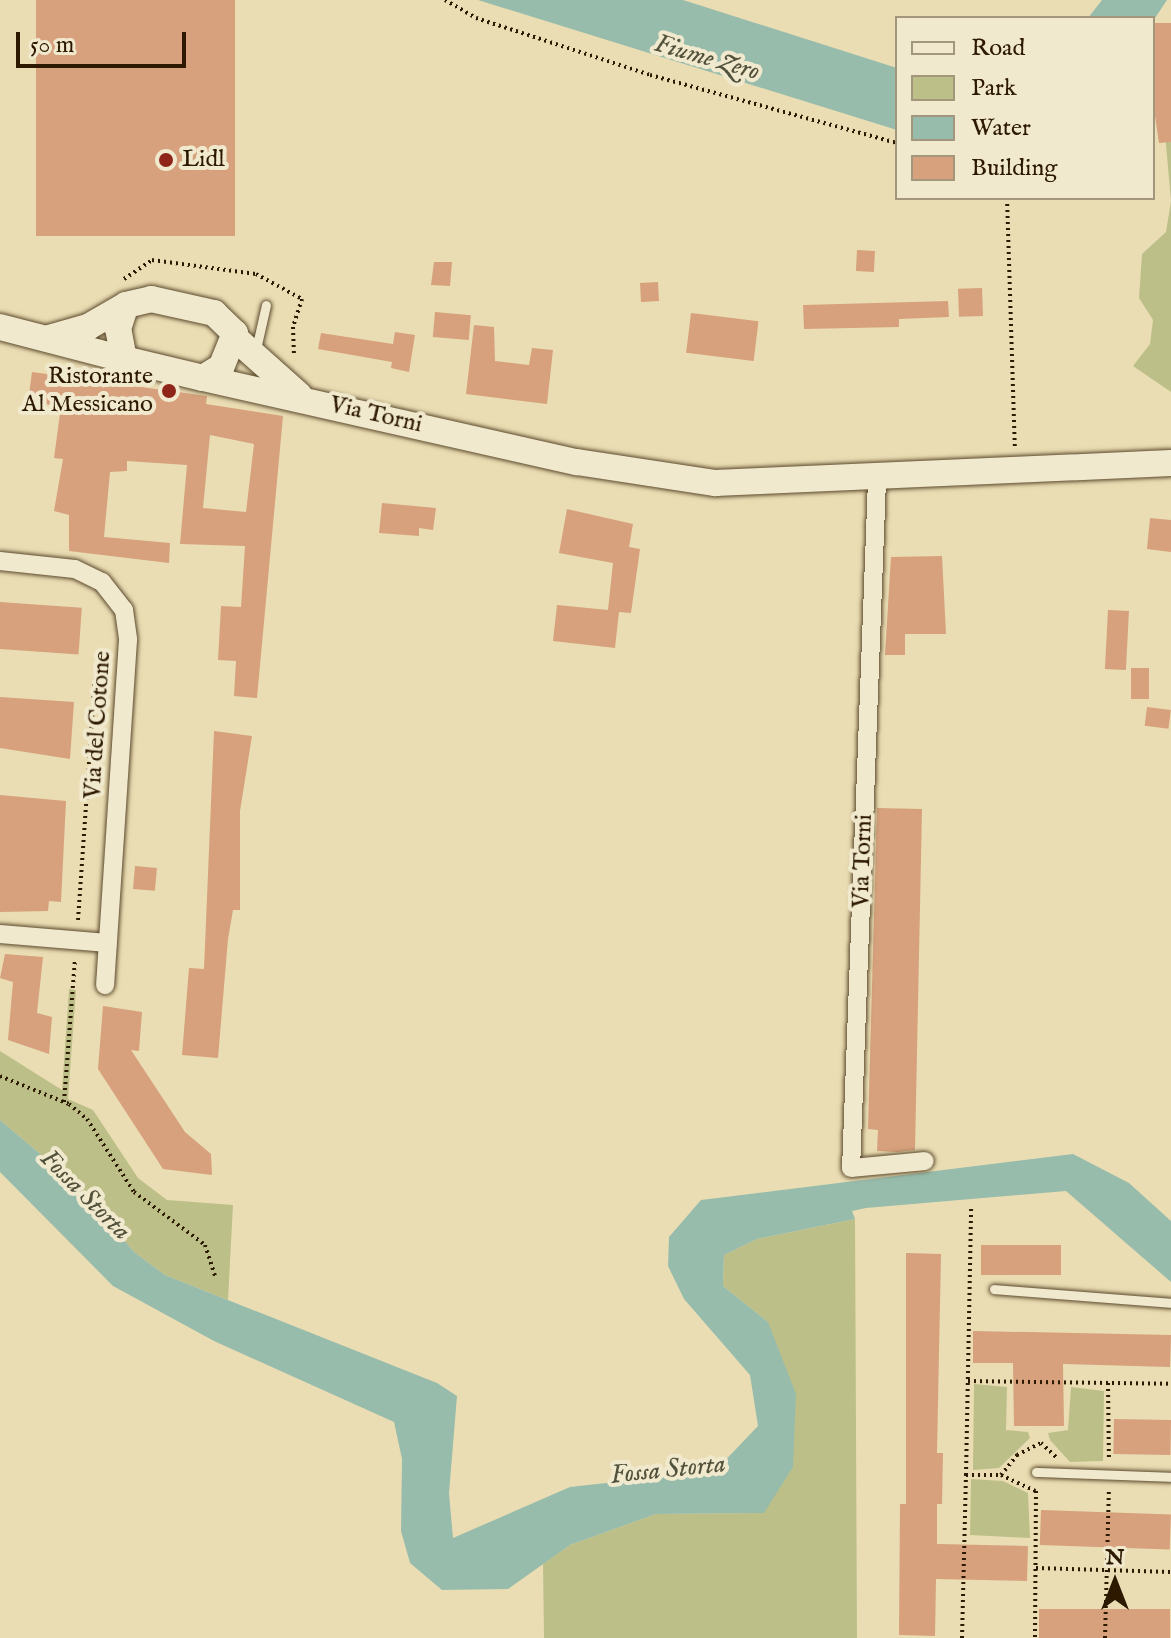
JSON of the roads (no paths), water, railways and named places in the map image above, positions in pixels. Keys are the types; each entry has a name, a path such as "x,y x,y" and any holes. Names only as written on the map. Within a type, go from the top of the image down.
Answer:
{"main road":[{"name":"Via Torni","path":"46,338 88,327 119,296 151,299 214,313 254,357 302,397"},
{"path":"119,296 118,329 124,359"},
{"name":"Via Torni","path":"0,327 203,378 302,397 577,462 715,483 877,480 1171,463"},
{"path":"203,378 221,367 235,338"}],"street":[{"name":"Via Torni","path":"877,480 851,1168 925,1161"},
{"name":"Via del Cotone","path":"0,561 75,569 102,582 124,610 128,640 105,985"},
{"path":"0,934 108,943"}],"lane":[{"path":"254,357 266,305"},
{"path":"994,1289 1171,1303"},
{"path":"1036,1472 1171,1477"}],"water":[{"name":"Fiume Zero","path":"478,0 683,0 895,67 895,129"},
{"path":"1102,0 1167,0 1155,18 1090,16"},
{"name":"Fossa Storta","path":"0,1120 77,1185 134,1252 165,1275 437,1383 457,1396 449,1493 453,1538 570,1487 715,1471 758,1426 750,1375 684,1299 668,1266 669,1237 701,1200 1073,1154 1129,1183 1171,1221 1171,1282 1066,1191 866,1208 852,1211 855,1219 757,1239 724,1255 723,1286 768,1322 796,1394 793,1467 764,1513 656,1514 570,1545 508,1589 442,1590 410,1563 401,1531 402,1459 394,1422 214,1341 113,1286 0,1172"}],"place":[{"name":"Lidl","path":"166,160"},
{"name":"Ristorante Al Messicano","path":"169,391"}]}
